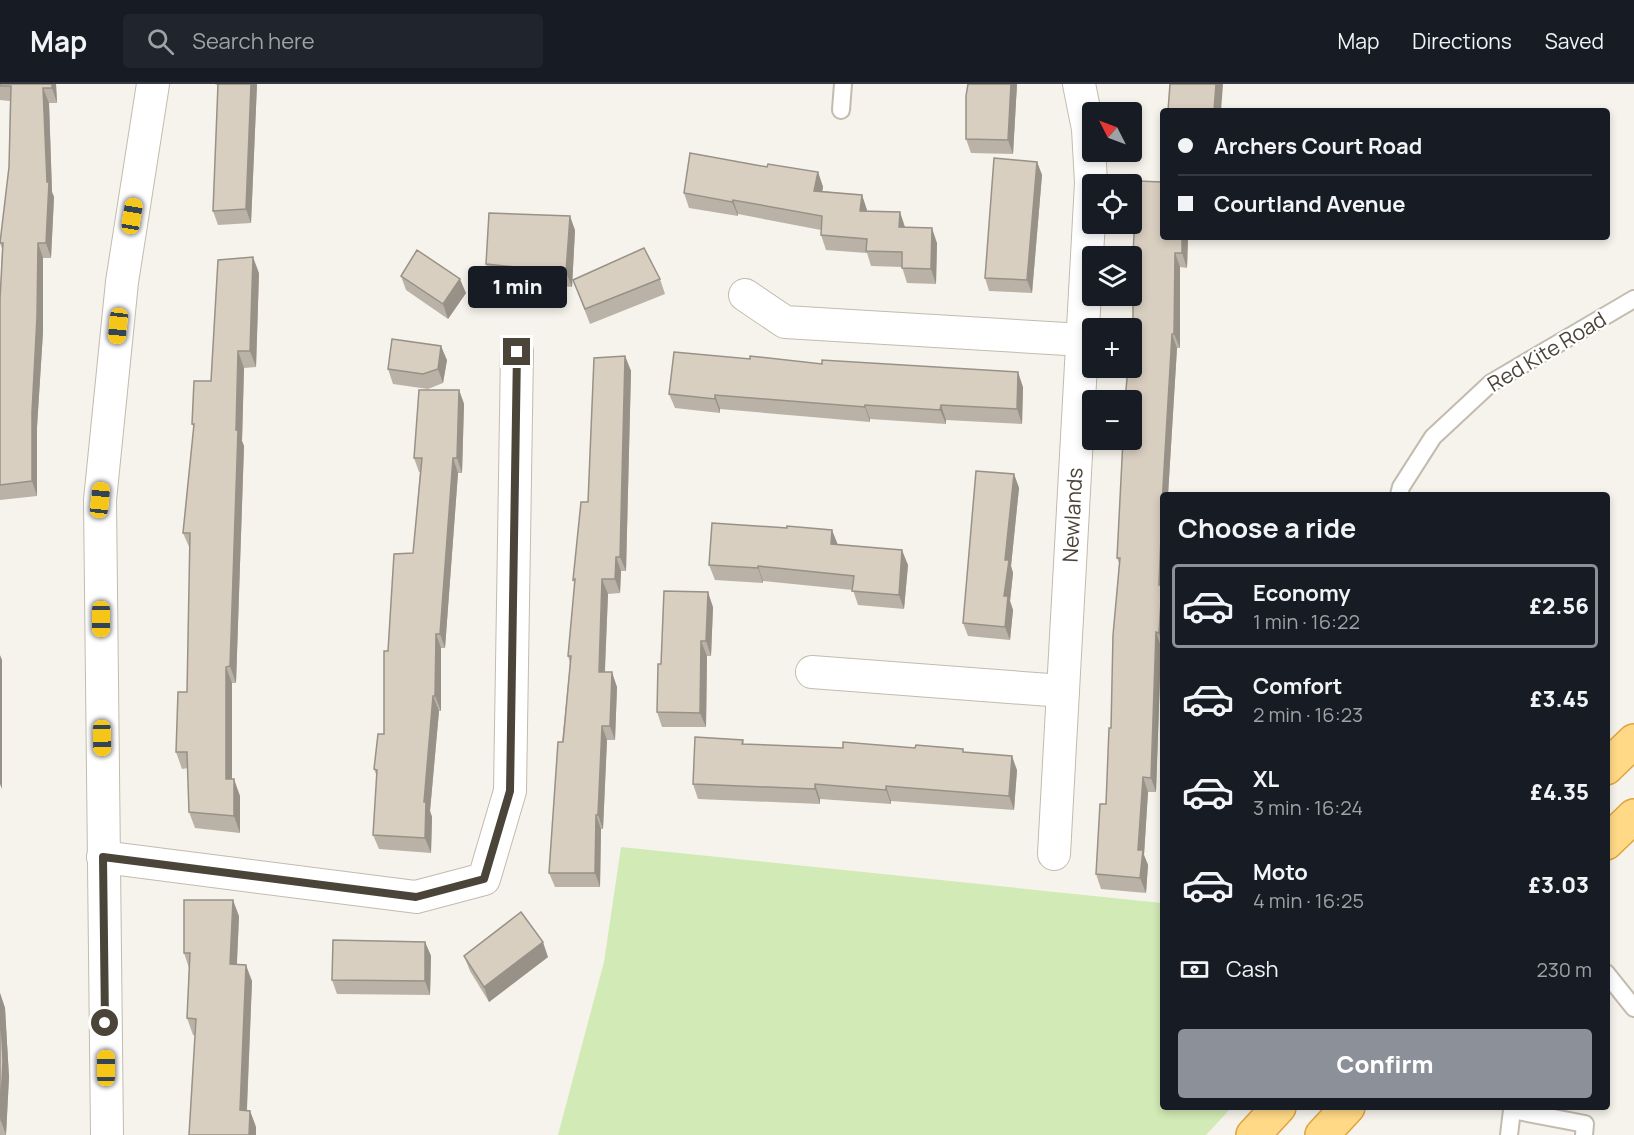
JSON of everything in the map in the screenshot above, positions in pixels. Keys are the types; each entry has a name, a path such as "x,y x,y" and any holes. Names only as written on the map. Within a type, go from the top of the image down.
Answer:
{"highway":[{"path":"1610,764 1634,741"},
{"path":"1610,839 1634,816"},
{"path":"1252,1135 1276,1110"},
{"path":"1322,1135 1345,1110"}],"street":[{"path":"107,1135 100,500 122,282 153,84"},
{"name":"Newlands","path":"1078,84 1088,129 1091,183 1084,318"},
{"path":"745,295 785,322 1082,340"},
{"path":"103,857 416,897 484,879 510,791 517,352"},
{"name":"Newlands","path":"1053,854 1082,358"},
{"path":"812,672 1063,691"}],"lane":[{"path":"841,111 843,84"},
{"name":"Red Kite Road","path":"1400,492 1433,438 1491,382 1634,299"},
{"path":"1610,978 1634,1008"},
{"path":"1509,1135 1512,1110 1585,1124 1584,1135"}],"green space":[{"path":"621,847 1160,903 1160,1110 1229,1110 1206,1135 558,1135 604,962"}],"building":[{"path":"0,84 52,84 52,88 43,88 47,182 49,182 46,243 38,243 32,481 0,485 0,299 3,243 0,243 9,167 11,86 0,86"},
{"path":"218,84 251,84 246,209 213,211"},
{"path":"968,84 1011,84 1008,140 966,139"},
{"path":"1170,84 1216,84 1214,108 1168,108"},
{"path":"690,153 767,167 768,164 818,172 814,191 862,195 860,211 900,212 899,227 932,228 931,269 902,268 902,252 866,251 867,239 821,235 822,216 684,193"},
{"path":"994,158 1037,162 1027,280 985,278"},
{"path":"1142,181 1160,182 1160,240 1182,240 1182,253 1175,253 1174,334 1172,334 1163,492 1160,492 1160,617 1159,633 1156,632 1151,778 1143,777 1138,850 1143,850 1140,878 1096,874 1100,804 1106,804 1109,728 1111,728 1113,635 1120,558 1117,558 1122,450 1142,450 1142,390 1126,390 1127,378 1142,378 1142,318 1133,318 1133,306 1142,306 1142,246 1133,246 1134,234 1142,234"},
{"path":"489,213 570,216 566,272 486,264"},
{"path":"644,248 660,279 585,309 573,280"},
{"path":"417,250 460,279 443,304 401,276"},
{"path":"253,257 250,351 238,351 236,430 238,430 230,666 226,667 226,779 234,779 234,816 189,812 187,752 176,752 178,692 187,692 190,533 183,533 194,424 192,424 194,381 211,381 218,260"},
{"path":"392,339 441,346 438,369 423,374 388,369"},
{"path":"674,352 750,359 750,356 822,364 822,360 1018,372 1017,409 941,405 940,410 865,405 865,407 715,395 715,399 669,394"},
{"path":"625,356 620,557 616,557 615,579 602,579 599,672 612,672 610,726 602,726 595,873 549,873 558,742 563,742 571,656 568,656 581,502 588,502 594,358"},
{"path":"419,390 459,390 457,458 453,458 440,634 436,634 435,696 433,696 424,802 426,802 425,838 373,835 377,770 374,769 378,734 384,734 384,651 388,651 394,554 413,553 422,458 414,458"},
{"path":"976,471 1014,474 1005,560 1009,560 1004,596 1008,596 1005,627 963,623"},
{"path":"712,523 832,530 831,544 902,550 899,595 852,591 854,576 758,566 758,568 709,565"},
{"path":"664,591 708,592 706,641 701,641 700,713 657,712"},
{"path":"695,737 743,740 742,744 843,748 843,742 915,748 916,745 1012,756 1009,796 886,786 886,790 815,784 815,789 693,784"},
{"path":"184,900 233,900 230,964 246,965 240,1110 250,1111 249,1135 189,1135 196,1019 187,1018 190,953 184,953"},
{"path":"521,912 543,942 484,987 464,956"},
{"path":"333,940 425,942 425,981 332,980"},
{"path":"0,998 3,1061 0,1121"}],"route":[{"path":"105,1023 103,857 416,897 484,879 510,791 517,352"}]}
